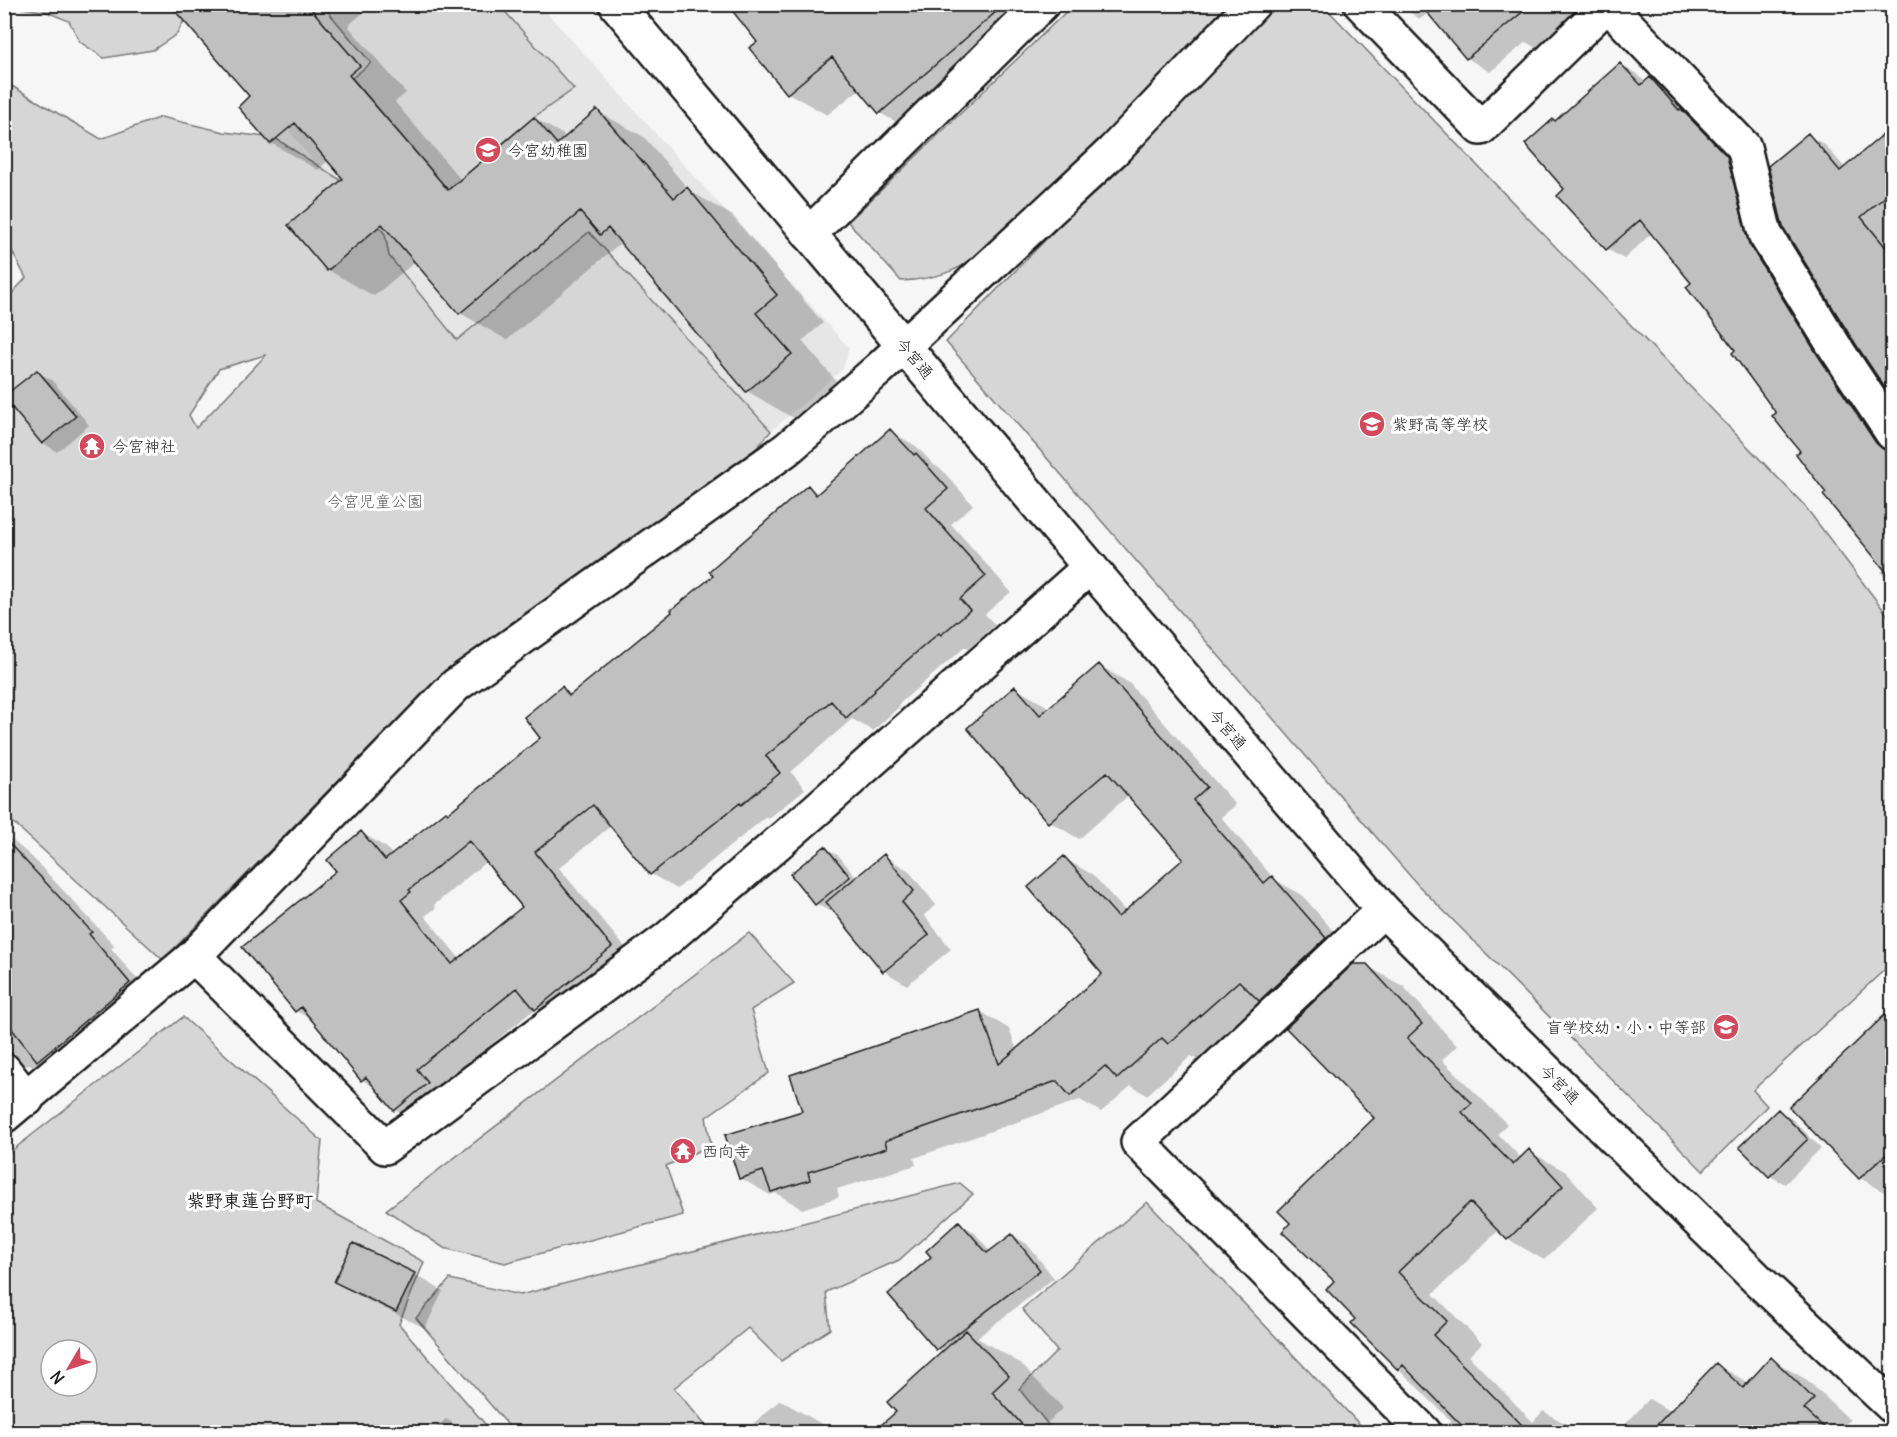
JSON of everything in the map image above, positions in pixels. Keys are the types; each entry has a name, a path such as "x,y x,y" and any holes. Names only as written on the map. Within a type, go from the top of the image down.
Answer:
{"street":[{"name":"今宮通","path":"616,4 1090,567 1383,910 1757,1279 1893,1406"},
{"path":"809,234 1042,4"},
{"path":"4,1070 16,1108 194,956 456,685 787,449 904,345 1113,151 1253,4"},
{"path":"1361,4 1481,128 1608,5 1744,147 1765,234 1833,344 1893,433"},
{"path":"194,956 385,1147 667,939 815,812 1090,567"},
{"path":"1383,910 1138,1143 1424,1432"}],"shaded area":[{"name":"今宮幼稚園","path":"316,5 540,5 849,348 843,369 771,431 589,232 458,341 239,69"}],"green space":[{"path":"185,4 188,13 177,34 153,50 104,58 80,42 69,21 47,12 4,5"},
{"path":"324,4 499,5 574,89 534,117 448,190 352,78 371,63 323,6"},
{"path":"1073,5 1242,5 996,245 952,271 929,278 901,281 848,222"},
{"name":"紫野高等学校","path":"1274,5 1323,5 1804,505 1892,621 1892,963 1753,1090 1767,1106 1703,1171 1417,884 946,342"},
{"name":"今宮児童公園","path":"5,82 101,139 161,117 224,132 275,138 339,179 385,234 389,256 457,340 589,232 771,431 756,449 437,679 163,960 5,815 4,302 26,278 5,238","holes":["266,355 196,428 189,415 219,369"]},
{"path":"749,933 794,983 751,1010 769,1073 706,1117 711,1145 666,1166 683,1215 505,1263 444,1248 386,1210"},
{"path":"183,1017 322,1141 316,1203 424,1262 399,1324 492,1432 5,1432 5,1156"},
{"path":"960,1183 973,1194 899,1260 826,1292 830,1329 781,1361 748,1328 674,1388 706,1426 701,1432 514,1432 416,1318 450,1279 520,1295"},
{"path":"1147,1202 1365,1430 1363,1432 1054,1432 1019,1389 1057,1351 1022,1309"}],"building":[{"path":"169,4 307,4 360,66 349,75 448,190 534,117 557,144 597,109 674,198 687,187 777,295 756,313 792,354 746,392 608,228 600,235 580,212 459,314 382,224 327,271 288,225 343,179 295,123 270,144 238,107 249,96"},
{"path":"727,4 1005,4 879,114 832,57 787,94 749,48 757,42"},
{"path":"1420,4 1532,4 1466,59"},
{"path":"1620,63 1641,85 1650,77 1679,110 1681,109 1727,156 1749,244 1817,354 1876,443 1883,449 1893,452 1893,580 1823,495 1826,493 1796,454 1800,451 1772,416 1776,413 1732,353 1735,350 1686,287 1691,283 1640,220 1606,250 1557,196 1564,189 1525,144 1553,119 1555,121"},
{"path":"1893,126 1893,190 1861,217 1893,256 1893,400 1783,227 1768,166 1808,133 1840,171"},
{"path":"37,370 76,416 42,444 4,398"},
{"path":"890,429 914,455 916,453 948,489 926,508 986,576 960,599 970,610 941,635 939,633 874,689 875,691 846,718 831,701 766,756 780,773 650,875 593,805 535,852 612,947 535,1010 517,988 417,1069 428,1083 394,1111 366,1077 361,1081 301,1007 295,1012 242,947 336,871 327,860 361,831 385,860 446,811 448,813 540,738 524,717 562,686 569,696 672,612 671,610 713,576 709,571 808,485 816,495","holes":["469,841 522,907 452,964 401,900 411,892 409,890"]},
{"path":"1099,664 1207,787 1193,800 1264,883 1272,876 1326,938 1259,1001 1239,981 1168,1044 1162,1038 1117,1079 1105,1066 1070,1096 1057,1081 885,1141 887,1148 808,1172 810,1180 771,1192 763,1171 739,1179 725,1135 802,1111 790,1075 980,1010 999,1064 1102,974 1028,887 1064,856 1118,917 1183,859 1107,772 1048,823 967,728 1015,686 1040,715"},
{"path":"4,838 92,932 89,934 130,983 37,1061 4,1019"},
{"path":"825,846 850,877 815,905 790,874"},
{"path":"884,854 914,891 902,902 929,935 883,972 826,902"},
{"path":"1353,964 1367,964 1422,1024 1407,1038 1472,1103 1462,1112 1513,1165 1529,1149 1563,1186 1507,1240 1470,1202 1398,1272 1447,1321 1433,1335 1529,1432 1468,1432 1403,1365 1398,1370 1351,1323 1355,1319 1326,1289 1334,1281 1282,1232 1290,1223 1278,1211 1374,1118 1286,1028"},
{"path":"1893,1007 1893,1148 1859,1179 1789,1107"},
{"path":"1778,1109 1808,1139 1769,1177 1739,1147"},
{"path":"959,1221 987,1253 1012,1234 1040,1270 936,1350 888,1294 931,1257 926,1251"},
{"path":"353,1243 415,1273 396,1312 334,1282"},
{"path":"966,1330 1009,1376 992,1392 1029,1432 873,1432 896,1412 887,1402"},
{"path":"1771,1357 1814,1399 1804,1409 1829,1432 1650,1432 1716,1363 1743,1388"}],"place":[{"name":"今宮幼稚園","path":"488,150"},
{"name":"紫野高等学校","path":"1372,424"},
{"name":"今宮神社","path":"92,446"},
{"name":"盲学校幼・小・中等部","path":"1726,1027"},
{"name":"西向寺","path":"683,1151"}],"district":[{"name":"紫野東蓮台野町","path":"250,1201"}]}
